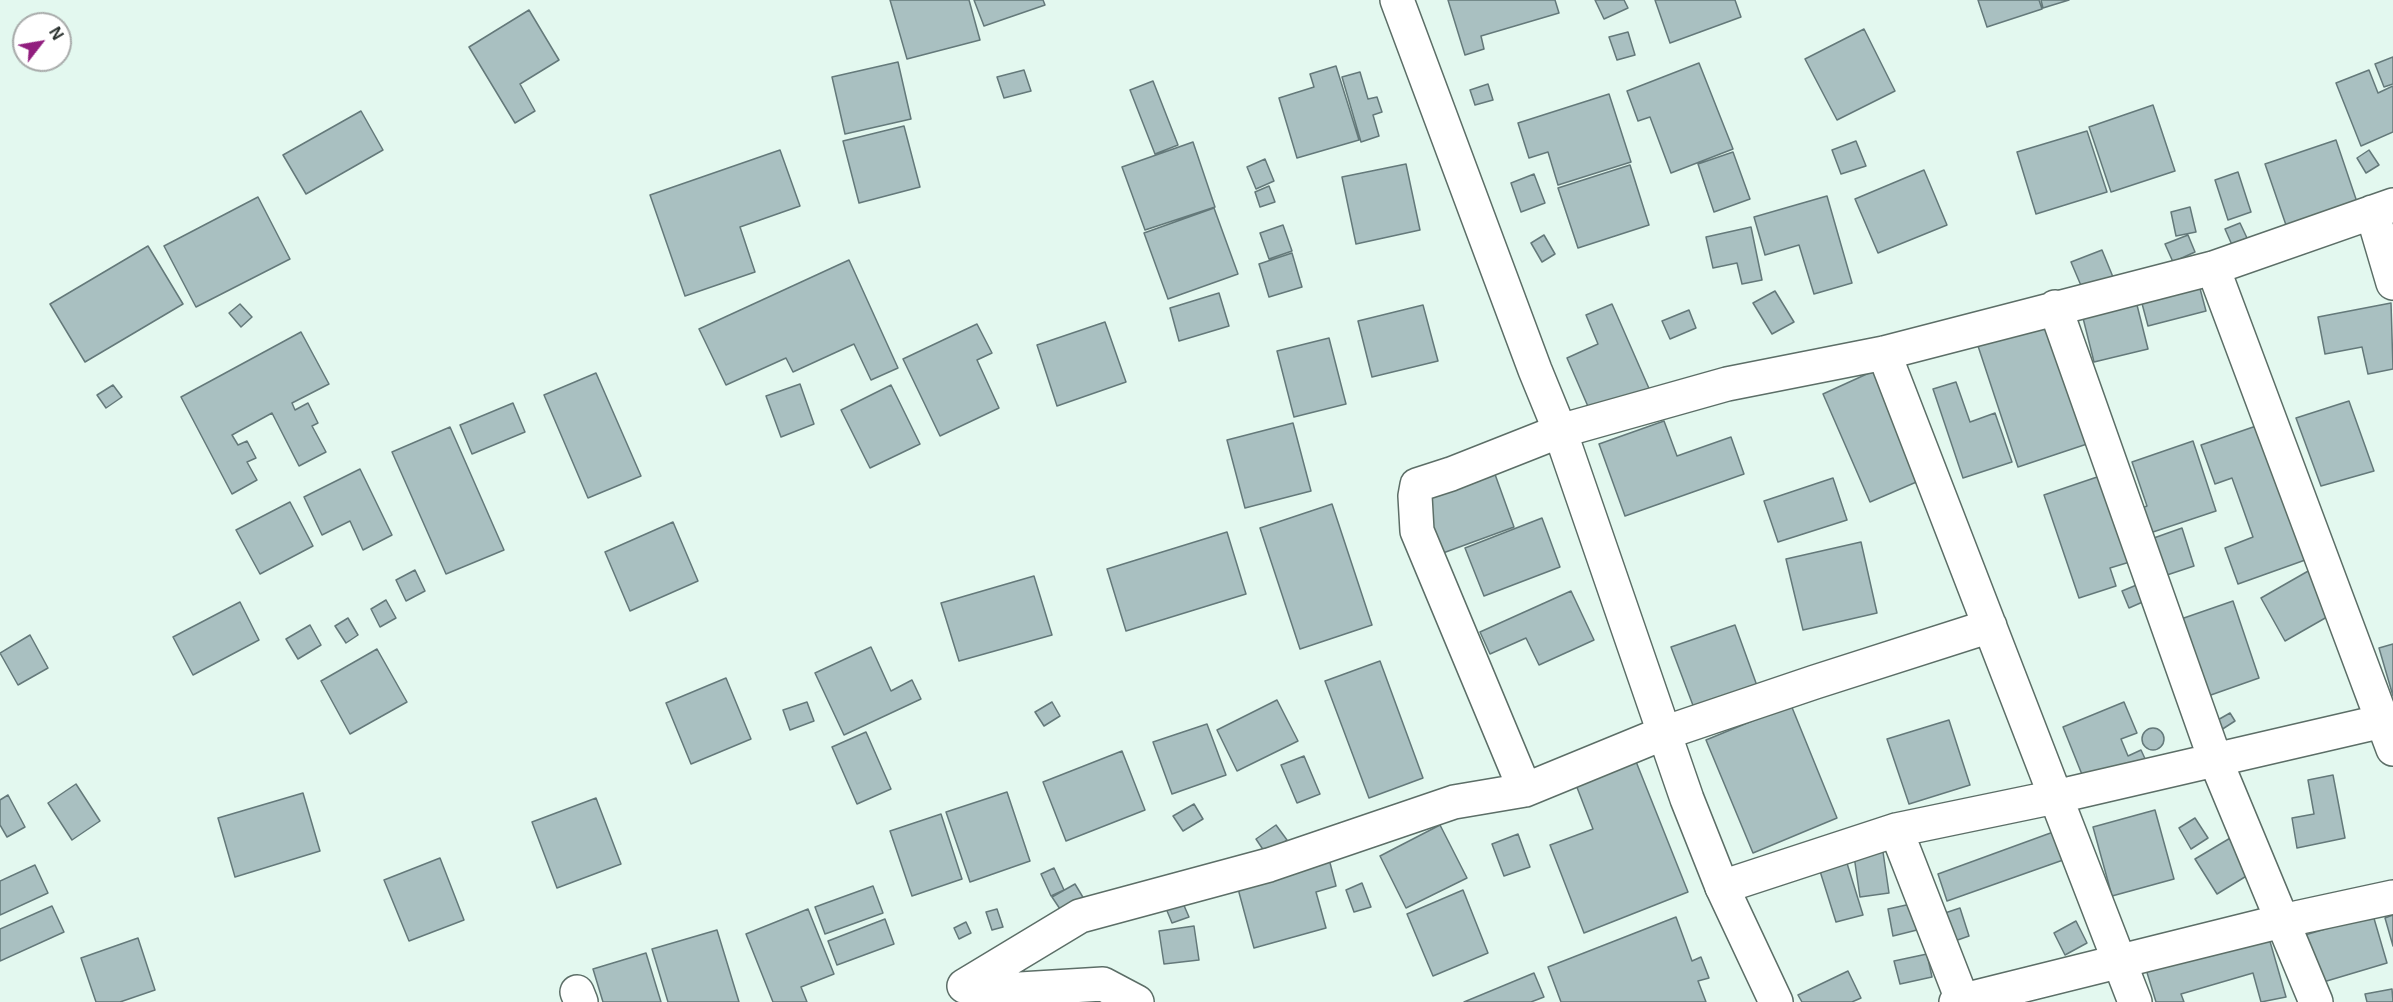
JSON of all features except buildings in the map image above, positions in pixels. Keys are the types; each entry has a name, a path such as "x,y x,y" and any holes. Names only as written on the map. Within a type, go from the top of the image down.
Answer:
{"street":[{"path":"1398,0 1535,370 1560,431 1664,734 1722,887 1776,1002"},
{"path":"1525,790 1417,531 1415,496 1418,485 1560,431 1727,384 1884,353 2213,268 2382,209 2393,283"},
{"path":"1722,887 1896,830 2215,759 2390,730 2213,268"},
{"path":"2055,307 2215,759 2316,1002"},
{"path":"1884,353 2134,1002"},
{"path":"966,994 1080,916 1269,865 1454,802 1525,790 1664,734 1815,682 1990,626"},
{"path":"1896,830 1960,1002 2282,921 2393,897"},
{"path":"966,994 1020,989 1106,993 1137,1002"}]}
